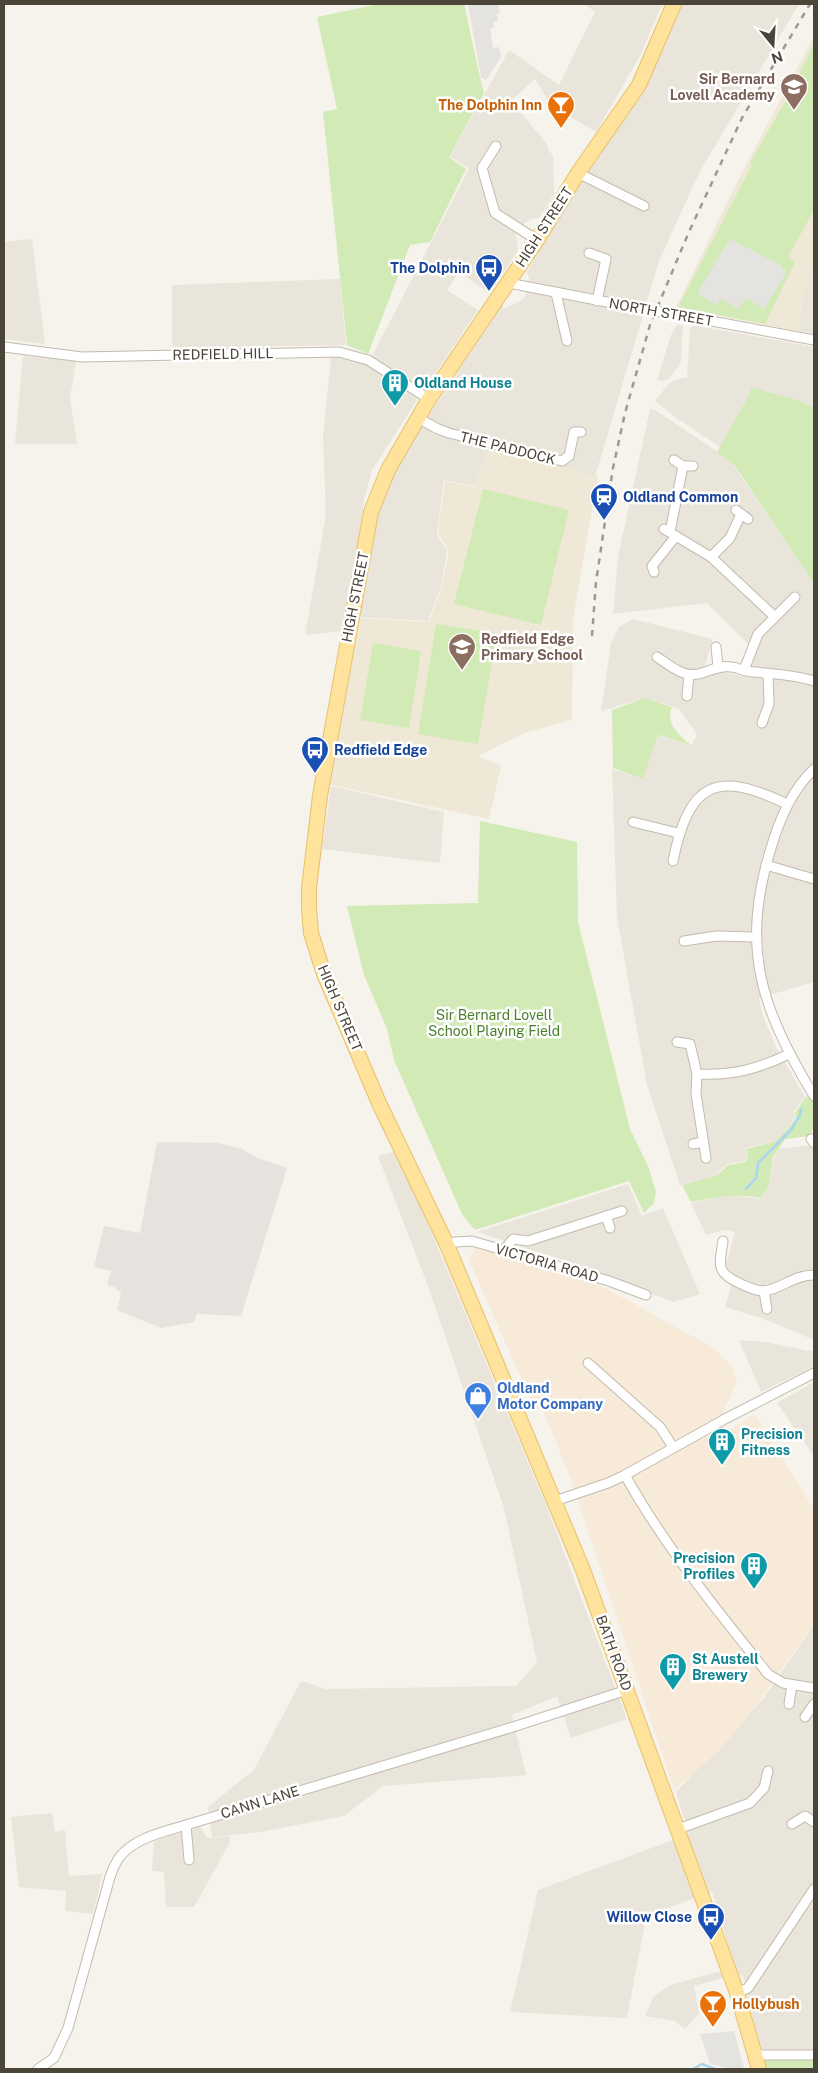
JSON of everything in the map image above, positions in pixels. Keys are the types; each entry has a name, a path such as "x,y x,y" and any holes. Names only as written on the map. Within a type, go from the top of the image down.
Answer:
{"main road":[{"name":"HIGH STREET","path":"447,1245 379,1103 330,990 312,932 309,908 309,888 320,796 371,512 388,470 429,399 639,85 674,4"},
{"name":"BATH ROAD","path":"447,1245 583,1570 737,1993 758,2064"}],"street":[{"path":"496,146 482,168 495,213 537,240"},
{"path":"578,174 644,206"},
{"path":"589,253 606,258 597,301"},
{"name":"NORTH STREET","path":"508,283 814,340"},
{"path":"556,293 567,341"},
{"name":"REDFIELD HILL","path":"4,347 82,358 339,352 368,360 429,399"},
{"name":"THE PADDOCK","path":"418,418 450,433 562,461 569,456 574,432 581,432"},
{"path":"674,460 683,466 693,466"},
{"path":"654,572 652,566 670,533 683,466"},
{"path":"711,557 730,538 741,514"},
{"path":"670,533 711,557 774,616"},
{"path":"744,670 758,634 795,597"},
{"path":"716,647 718,667"},
{"path":"657,657 676,670 689,675 700,674 718,667 731,667 802,677 814,682"},
{"path":"762,723 769,704 768,673"},
{"path":"687,696 689,675"},
{"path":"814,769 787,804 777,828 766,865 756,913 756,937 760,972 768,1004 789,1054 814,1096"},
{"path":"673,861 678,834 686,814 697,798 709,790 724,785 747,787 761,791 787,804"},
{"path":"633,822 678,834"},
{"path":"766,865 814,879"},
{"path":"684,941 716,936 756,937"},
{"path":"677,1042 693,1042 697,1074 696,1094 706,1158"},
{"path":"697,1074 723,1076 771,1063 789,1054"},
{"path":"689,1086 697,1074"},
{"path":"692,1144 703,1142"},
{"path":"504,1250 513,1239 528,1241 622,1211"},
{"path":"606,1216 610,1228"},
{"name":"VICTORIA ROAD","path":"447,1245 455,1242 472,1241 609,1281 646,1295"},
{"path":"723,1241 720,1263 722,1273 756,1290 764,1291 794,1278 814,1275"},
{"path":"764,1291 767,1310"},
{"path":"588,1363 660,1427 673,1447"},
{"path":"555,1501 608,1483 625,1475 760,1400 814,1373"},
{"path":"625,1475 643,1508 674,1554 768,1674 782,1683 814,1688"},
{"path":"789,1704 792,1685"},
{"name":"CANN LANE","path":"38,2069 54,2058 65,2036 80,1990 110,1877 118,1859 131,1846 147,1838 186,1825 513,1727 627,1690"},
{"path":"805,1717 814,1704"},
{"path":"678,1829 750,1803 764,1788 768,1771"},
{"path":"792,1824 804,1816 814,1822"},
{"path":"186,1825 189,1860"},
{"path":"737,1993 748,1988 814,1889"},
{"path":"758,2064 814,2055"}],"shaded area":[{"path":"468,4 498,4 500,14 497,14 498,21 493,22 494,28 490,29 493,48 499,47 501,57 486,80 481,77"},
{"path":"584,4 662,4 640,56 596,132 551,105 535,79 511,101 547,144 553,156 554,194 539,218 530,219 515,232 518,250 496,284 488,292 459,272 447,290 478,310 431,380 415,384 372,356 469,169 450,156 509,50 559,85 595,12"},
{"path":"683,4 799,4 699,173 659,261 595,477 490,447 474,486 444,480 437,534 447,551 441,587 428,621 360,617 380,502 398,462 502,304 504,309 524,299 530,282 527,272 547,237 638,95"},
{"name":"Sir Bernard Lovell Academy","path":"814,36 814,271 809,271 797,331 676,308 735,186"},
{"path":"32,239 45,344 4,339 4,242"},
{"path":"730,239 782,266 781,269 787,272 764,309 746,298 739,309 721,299 716,305 697,293"},
{"path":"809,270 814,271 814,334 797,331"},
{"path":"340,279 346,345 172,348 172,285"},
{"path":"677,325 683,326 681,362 670,378 663,381 657,380 671,335"},
{"path":"693,325 814,347 814,408 800,401 751,387 749,395 720,447 675,417 655,401 669,383 681,378 687,378 690,329"},
{"path":"23,356 76,361 70,398 77,444 15,444"},
{"path":"331,357 368,365 417,400 372,470 365,496 343,631 305,635 326,515 323,436"},
{"path":"650,409 655,410 730,460 814,584 814,982 759,998 762,1013 775,1045 805,1097 794,1111 795,1119 776,1141 745,1148 747,1158 744,1161 727,1164 716,1175 680,1185 647,1085 617,917 612,769 643,779 658,736 692,745 697,734 678,708 645,698 601,711 611,643 619,627 633,619 713,639 704,668 750,678 754,650 707,603 613,614 618,557"},
{"name":"Redfield Edge Primary School","path":"490,447 598,477 573,618 572,720 527,732 478,756 501,766 489,819 327,784 361,618 429,622 442,587 449,551 438,533 445,481 474,487"},
{"path":"331,786 444,812 440,863 322,849"},
{"path":"157,1142 217,1143 240,1148 258,1158 287,1168 241,1316 197,1314 194,1322 161,1328 117,1310 121,1293 114,1287 107,1285 111,1271 94,1267 104,1226 140,1233"},
{"path":"813,1145 814,1340 767,1320 725,1307 734,1277 728,1273 726,1265 735,1232 724,1230 706,1235 691,1203 729,1195 761,1199 768,1188 773,1165 772,1161 779,1149"},
{"path":"397,1151 546,1505 627,1719 571,1738 557,1696 512,1715 526,1775 383,1786 344,1816 260,1832 212,1837 208,1807 254,1770 301,1681 326,1689 516,1686 537,1662 504,1508 428,1286 378,1156"},
{"path":"628,1184 642,1216 663,1208 700,1294 673,1302 581,1266 477,1232"},
{"path":"475,1247 603,1287 714,1348 732,1367 737,1381 721,1417 725,1433 755,1414 814,1510 814,1624 754,1708 720,1750 674,1790 572,1482 542,1407 535,1410 469,1260"},
{"path":"739,1340 765,1342 814,1352 814,1366 761,1392"},
{"path":"814,1382 814,1456 777,1403"},
{"path":"814,1625 814,2067 813,2058 763,2063 743,1975 725,1977 694,1986 699,2013 685,2029 675,2021 645,2016 654,1996 671,1985 735,1967 712,1891 646,1917 627,2018 510,2012 538,1890 689,1834 676,1792 763,1699"},
{"path":"52,1813 55,1832 65,1830 69,1876 102,1874 93,1914 65,1911 66,1891 19,1887 11,1817"},
{"path":"199,1824 207,1838 230,1836 229,1844 194,1907 166,1907 164,1872 152,1871 154,1841"},
{"path":"734,2031 744,2068 733,2069 710,2064 700,2034"}],"green space":[{"path":"379,4 464,4 480,77 478,78 480,78 484,93 449,157 466,169 430,242 410,245 368,354 347,345 323,112 337,109 317,17"},
{"name":"Sir Bernard Lovell Academy","path":"814,44 814,210 788,257 795,262 765,324 678,307 752,165 750,163 789,95"},
{"path":"751,387 800,401 814,408 814,584 735,466 717,452 749,395"},
{"path":"483,489 569,510 541,625 454,604"},
{"path":"436,624 497,633 478,744 418,734"},
{"path":"373,643 421,651 409,728 360,720"},
{"path":"645,698 672,707 670,718 674,729 691,745 658,735 643,779 613,768 612,710"},
{"name":"Sir Bernard Lovell School Playing Field","path":"480,821 577,842 578,922 630,1129 648,1166 656,1192 654,1203 644,1213 629,1181 475,1230 462,1214 394,1060 387,1029 364,975 347,906 478,903"},
{"path":"814,1092 814,1125 810,1136 785,1139 772,1159 768,1187 761,1198 734,1196 691,1202 682,1185 717,1175 728,1165 745,1162 748,1158 746,1149 776,1141 796,1119 795,1113 805,1098"},
{"path":"770,2057 813,2058 814,2069 763,2069 763,2063"}],"waterway":[{"path":"746,1189 756,1178 758,1163 791,1130 800,1115 801,1109"},
{"path":"693,2069 702,2064 715,2069"}],"railway":[{"path":"592,636 596,582 613,468 625,413 650,325 688,234 742,118 810,4"}],"place":[{"name":"Sir Bernard Lovell Academy","path":"794,111"},
{"name":"The Dolphin Inn","path":"561,129"},
{"name":"The Dolphin","path":"489,292"},
{"name":"Oldland House","path":"395,407"},
{"name":"Oldland Common","path":"604,521"},
{"name":"Redfield Edge Primary School","path":"462,671"},
{"name":"Redfield Edge","path":"315,774"},
{"name":"Oldland Motor Company","path":"478,1420"},
{"name":"Precision Fitness","path":"722,1466"},
{"name":"Precision Profiles","path":"754,1590"},
{"name":"St Austell Brewery","path":"673,1691"},
{"name":"Willow Close","path":"711,1941"},
{"name":"Hollybush","path":"713,2028"}]}
